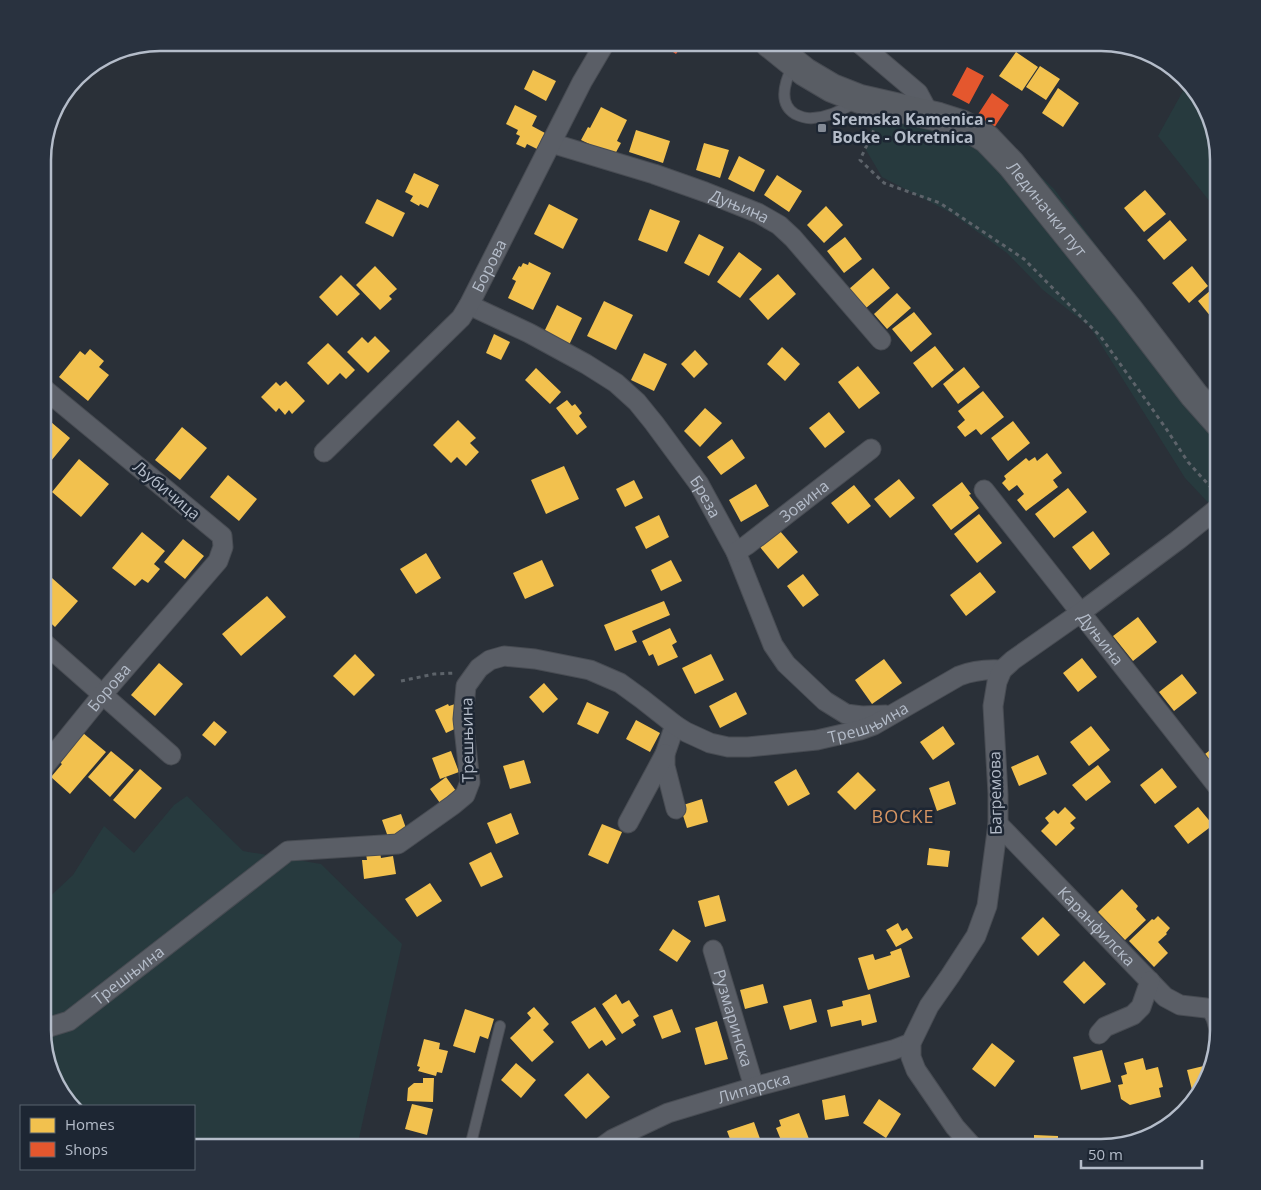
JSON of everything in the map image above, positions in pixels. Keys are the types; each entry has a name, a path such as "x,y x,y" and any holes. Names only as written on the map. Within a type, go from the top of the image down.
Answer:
{"main road":[{"name":"Лединачки пут","path":"779,51 805,72 832,88 873,102 961,124 987,139 999,150 1054,216 1210,413"}],"street":[{"name":"Борова","path":"324,452 461,318 470,305 582,82 600,51"},
{"path":"868,51 918,93 929,116"},
{"name":"Дуњина","path":"551,143 704,192 758,213 779,225 793,238 880,340"},
{"name":"Бреза","path":"470,305 529,332 586,364 616,384 637,402 700,484 736,552 773,645 786,664 825,701 846,714 862,716 892,714"},
{"name":"Љубичица","path":"51,395 222,536 223,547 218,561 176,609"},
{"name":"Зовина","path":"736,552 748,545 871,449"},
{"name":"Дуњина","path":"984,490 1210,777"},
{"path":"1002,670 1210,514"},
{"name":"Борова","path":"51,758 176,609"},
{"path":"51,649 171,755"},
{"name":"Трешњина","path":"51,1027 69,1021 288,852 398,844 465,795 470,782 464,719 466,686 479,668 490,660 504,656 590,670 620,683 675,726 710,743 728,747 789,744 837,736 874,725 959,676 972,671 1002,670"},
{"name":"Багремова","path":"911,1043 930,1006 976,936 987,906 998,824 993,706 997,682 1002,670"},
{"path":"628,823 665,754 675,726"},
{"path":"665,754 665,766 676,809"},
{"name":"Каранфилска","path":"998,824 1166,997 1180,1005 1206,1008"},
{"name":"Рузмаринска","path":"712,950 754,1087"},
{"path":"1098,1034 1105,1027 1133,1015 1141,1007 1150,982"},
{"path":"911,1043 911,1057 916,1070 955,1127 966,1139"},
{"name":"Липарска","path":"613,1139 668,1113 754,1087 893,1050 911,1043"},
{"path":"955,1127 975,1139"}],"lane":[{"path":"794,64 784,93 786,103 791,111 801,117 813,118 873,102"},
{"path":"1206,1008 1210,1016"},
{"path":"472,1139 500,1026"}],"path":[{"path":"873,102 860,160 884,183 940,203 1024,259 1101,336 1188,462 1210,488"},
{"path":"401,682 434,674 456,673 473,675"}],"green space":[{"path":"1184,90 1201,118 1208,139 1210,153 1210,202 1158,136"},
{"path":"931,99 1015,152 1054,189 1210,401 1210,505 1185,478 1090,327 1043,290 1007,253 951,213 882,177 863,145 879,114"},
{"path":"187,796 243,851 321,864 402,944 359,1139 195,1139 195,1105 81,1105 62,1078 53,1051 51,1037 51,896 73,875 104,826 134,853 174,805"}],"building: Homes":[{"path":"1016,52 1038,67 1022,91 999,76"},
{"path":"1040,66 1060,79 1046,100 1026,87"},
{"path":"533,70 556,81 546,101 524,89"},
{"path":"1058,88 1079,103 1063,127 1042,113"},
{"path":"515,105 537,116 532,126 545,133 537,149 527,144 525,148 516,144 520,136 516,134 518,130 506,124"},
{"path":"601,107 627,120 617,141 621,143 614,156 581,140"},
{"path":"636,130 670,141 663,163 629,152"},
{"path":"704,143 729,150 720,178 696,170"},
{"path":"739,156 765,170 754,192 728,179"},
{"path":"414,173 439,185 428,208 410,201 413,196 405,192"},
{"path":"777,175 802,191 789,212 764,195"},
{"path":"1145,190 1166,214 1144,232 1124,208"},
{"path":"377,199 405,213 393,237 365,223"},
{"path":"549,204 578,219 563,249 534,234"},
{"path":"826,206 843,225 824,243 807,225"},
{"path":"650,209 680,221 667,252 638,240"},
{"path":"1170,220 1187,240 1164,260 1147,240"},
{"path":"699,234 724,247 709,276 684,263"},
{"path":"845,237 862,259 844,273 827,251"},
{"path":"739,252 762,269 740,298 717,282"},
{"path":"529,262 551,273 533,310 508,298 516,281 512,279 519,266 521,267 523,263 528,265"},
{"path":"375,266 397,289 389,296 392,299 380,310 356,285"},
{"path":"1192,266 1208,286 1189,303 1172,283"},
{"path":"873,268 890,288 866,308 849,289"},
{"path":"778,274 796,294 768,320 749,299"},
{"path":"341,275 360,294 337,316 319,297"},
{"path":"1210,291 1210,316 1198,301"},
{"path":"897,293 911,308 887,329 874,314"},
{"path":"604,301 633,315 616,350 587,336"},
{"path":"557,305 582,318 569,345 544,332"},
{"path":"914,312 932,334 911,352 892,329"},
{"path":"494,334 510,342 501,360 486,353"},
{"path":"375,336 390,351 368,373 347,352 362,337 368,343"},
{"path":"328,343 355,370 346,379 340,373 328,385 307,363"},
{"path":"935,346 954,370 932,388 913,363"},
{"path":"782,347 800,364 785,381 767,364"},
{"path":"90,349 104,361 99,367 109,375 88,401 59,377 80,351 85,355"},
{"path":"695,350 708,364 694,378 681,364"},
{"path":"644,353 667,364 654,391 631,380"},
{"path":"858,366 880,393 859,409 838,382"},
{"path":"964,367 980,387 958,404 943,384"},
{"path":"536,368 561,392 550,404 525,380"},
{"path":"286,381 305,401 292,414 289,410 285,415 279,408 276,412 261,397 276,382 280,386"},
{"path":"983,391 1004,417 981,435 976,429 965,437 957,427 965,420 958,411"},
{"path":"567,400 572,406 575,404 582,413 579,416 587,427 577,435 556,408"},
{"path":"705,408 722,423 700,447 684,431"},
{"path":"829,412 845,432 825,448 809,428"},
{"path":"458,420 476,438 470,443 479,452 466,466 457,457 451,463 433,445"},
{"path":"1013,421 1030,443 1008,461 991,438"},
{"path":"51,422 70,438 51,461"},
{"path":"182,427 207,448 180,480 155,460"},
{"path":"732,439 745,458 721,475 707,457"},
{"path":"1047,453 1062,473 1053,480 1058,487 1026,511 1017,500 1024,494 1017,485 1009,491 1002,483 1006,479 1004,476 1026,458 1029,461 1035,457 1037,461"},
{"path":"79,459 109,484 81,517 52,492"},
{"path":"564,466 579,499 546,514 531,480"},
{"path":"228,475 257,499 239,521 210,497"},
{"path":"899,479 915,498 890,518 874,499"},
{"path":"634,480 643,498 625,507 616,489"},
{"path":"962,482 979,508 951,530 932,505"},
{"path":"756,484 769,506 741,522 729,500"},
{"path":"854,485 871,506 848,524 831,503"},
{"path":"1068,488 1087,512 1054,538 1035,514"},
{"path":"979,514 1002,543 977,563 954,534"},
{"path":"659,515 669,537 646,549 635,527"},
{"path":"780,531 798,552 778,569 760,547"},
{"path":"1093,531 1110,554 1090,570 1072,547"},
{"path":"142,532 165,551 154,564 160,569 148,583 142,579 135,586 112,568"},
{"path":"183,539 204,556 185,579 164,562"},
{"path":"426,553 441,578 416,594 400,569"},
{"path":"542,560 554,586 525,599 513,573"},
{"path":"671,560 682,581 661,591 651,570"},
{"path":"980,572 996,592 966,616 950,595"},
{"path":"803,574 819,595 803,607 787,586"},
{"path":"51,579 78,601 55,627 51,623"},
{"path":"267,596 286,617 241,656 222,634"},
{"path":"664,601 670,615 632,631 637,642 615,651 604,625"},
{"path":"1138,617 1157,642 1133,661 1113,636"},
{"path":"670,628 677,642 672,645 678,657 658,666 653,654 649,656 642,641"},
{"path":"355,654 375,675 354,696 333,676"},
{"path":"711,654 724,680 695,694 682,668"},
{"path":"1082,658 1097,677 1078,692 1063,673"},
{"path":"884,659 902,683 872,704 855,680"},
{"path":"159,663 183,684 155,716 131,695"},
{"path":"1182,674 1197,693 1174,711 1159,692"},
{"path":"544,683 558,699 543,713 529,697"},
{"path":"736,692 747,714 720,728 709,706"},
{"path":"587,702 609,712 598,734 577,724"},
{"path":"458,703 459,727 446,733 435,710 448,704 449,706"},
{"path":"636,720 660,733 650,752 626,739"},
{"path":"214,721 227,732 215,746 202,735"},
{"path":"943,726 955,744 933,760 920,742"},
{"path":"1091,726 1110,750 1089,766 1070,742"},
{"path":"83,733 106,752 70,794 51,777 62,764 58,761"},
{"path":"1210,750 1210,760 1205,754"},
{"path":"111,751 134,770 110,797 88,777"},
{"path":"451,751 459,772 440,779 432,758"},
{"path":"1038,755 1047,774 1019,786 1011,767"},
{"path":"524,760 531,783 510,789 503,766"},
{"path":"1098,765 1111,782 1086,801 1072,785"},
{"path":"1162,768 1177,787 1155,804 1140,785"},
{"path":"140,769 162,788 135,819 113,800"},
{"path":"796,769 810,794 788,806 774,782"},
{"path":"858,772 876,790 855,810 837,792"},
{"path":"446,777 456,791 440,803 430,789"},
{"path":"949,781 956,804 937,811 929,788"},
{"path":"702,799 708,822 687,828 680,806"},
{"path":"1065,807 1076,818 1070,823 1075,828 1056,846 1041,831 1049,823 1045,818 1054,810 1058,814"},
{"path":"1198,807 1210,821 1210,827 1188,844 1174,826"},
{"path":"511,813 519,834 496,844 487,823"},
{"path":"401,814 407,831 388,837 382,820"},
{"path":"602,824 622,832 608,864 588,855"},
{"path":"929,848 950,851 948,867 927,865"},
{"path":"380,852 381,858 393,856 396,874 364,879 362,860 367,860 366,854"},
{"path":"491,852 503,877 481,887 469,863"},
{"path":"430,883 442,901 417,917 405,899"},
{"path":"1122,889 1138,906 1136,909 1146,920 1125,940 1098,912"},
{"path":"719,895 726,921 705,927 698,901"},
{"path":"1158,916 1170,928 1167,934 1158,942 1168,953 1154,967 1129,941 1152,919 1154,920"},
{"path":"1043,917 1060,935 1038,956 1021,938"},
{"path":"898,923 902,931 907,928 913,938 896,947 886,930"},
{"path":"673,929 691,941 677,962 659,950"},
{"path":"901,948 910,977 868,990 858,958 873,954 875,960 891,955 890,952"},
{"path":"1084,961 1106,984 1084,1004 1063,982"},
{"path":"763,984 768,1003 745,1009 740,990"},
{"path":"616,994 622,1004 629,1000 639,1016 633,1020 636,1025 622,1034 602,1004"},
{"path":"870,994 877,1022 862,1026 861,1020 831,1027 827,1010 843,1006 842,1001"},
{"path":"811,999 817,1022 790,1030 783,1006"},
{"path":"534,1007 549,1024 543,1030 554,1042 532,1062 510,1038 531,1018 527,1013"},
{"path":"595,1007 616,1039 606,1046 602,1040 589,1049 571,1022"},
{"path":"465,1009 494,1019 488,1039 480,1036 475,1053 453,1046"},
{"path":"672,1009 681,1032 662,1039 653,1016"},
{"path":"717,1021 728,1059 705,1065 695,1028"},
{"path":"424,1039 440,1043 439,1049 448,1051 442,1073 437,1072 436,1076 418,1071 420,1067 417,1066"},
{"path":"992,1043 1015,1061 995,1087 972,1069"},
{"path":"1102,1050 1111,1082 1081,1090 1073,1057"},
{"path":"1143,1058 1146,1070 1158,1067 1163,1087 1159,1088 1161,1097 1130,1105 1121,1099 1118,1085 1123,1084 1121,1076 1127,1074 1124,1063"},
{"path":"516,1063 536,1080 521,1098 501,1080"},
{"path":"1203,1066 1192,1089 1187,1070"},
{"path":"588,1073 610,1097 586,1119 564,1095"},
{"path":"423,1078 434,1078 433,1102 407,1101 408,1088 414,1083 423,1083"},
{"path":"845,1095 849,1116 825,1120 822,1100"},
{"path":"879,1099 901,1114 886,1138 863,1123"},
{"path":"412,1104 433,1109 427,1135 405,1129"},
{"path":"799,1113 809,1139 781,1139 776,1128 781,1126 779,1120"},
{"path":"754,1122 760,1139 730,1139 727,1131"},
{"path":"1034,1135 1058,1136 1058,1139 1034,1139"}],"building: Shops":[{"path":"967,67 984,76 969,104 952,95"},
{"path":"992,93 1009,105 994,128 977,116"}],"place":[{"name":"Sremska Kamenica - Bocke - Okretnica","path":"822,128"}],"district":[{"name":"BOCKE","path":"903,816"}]}
